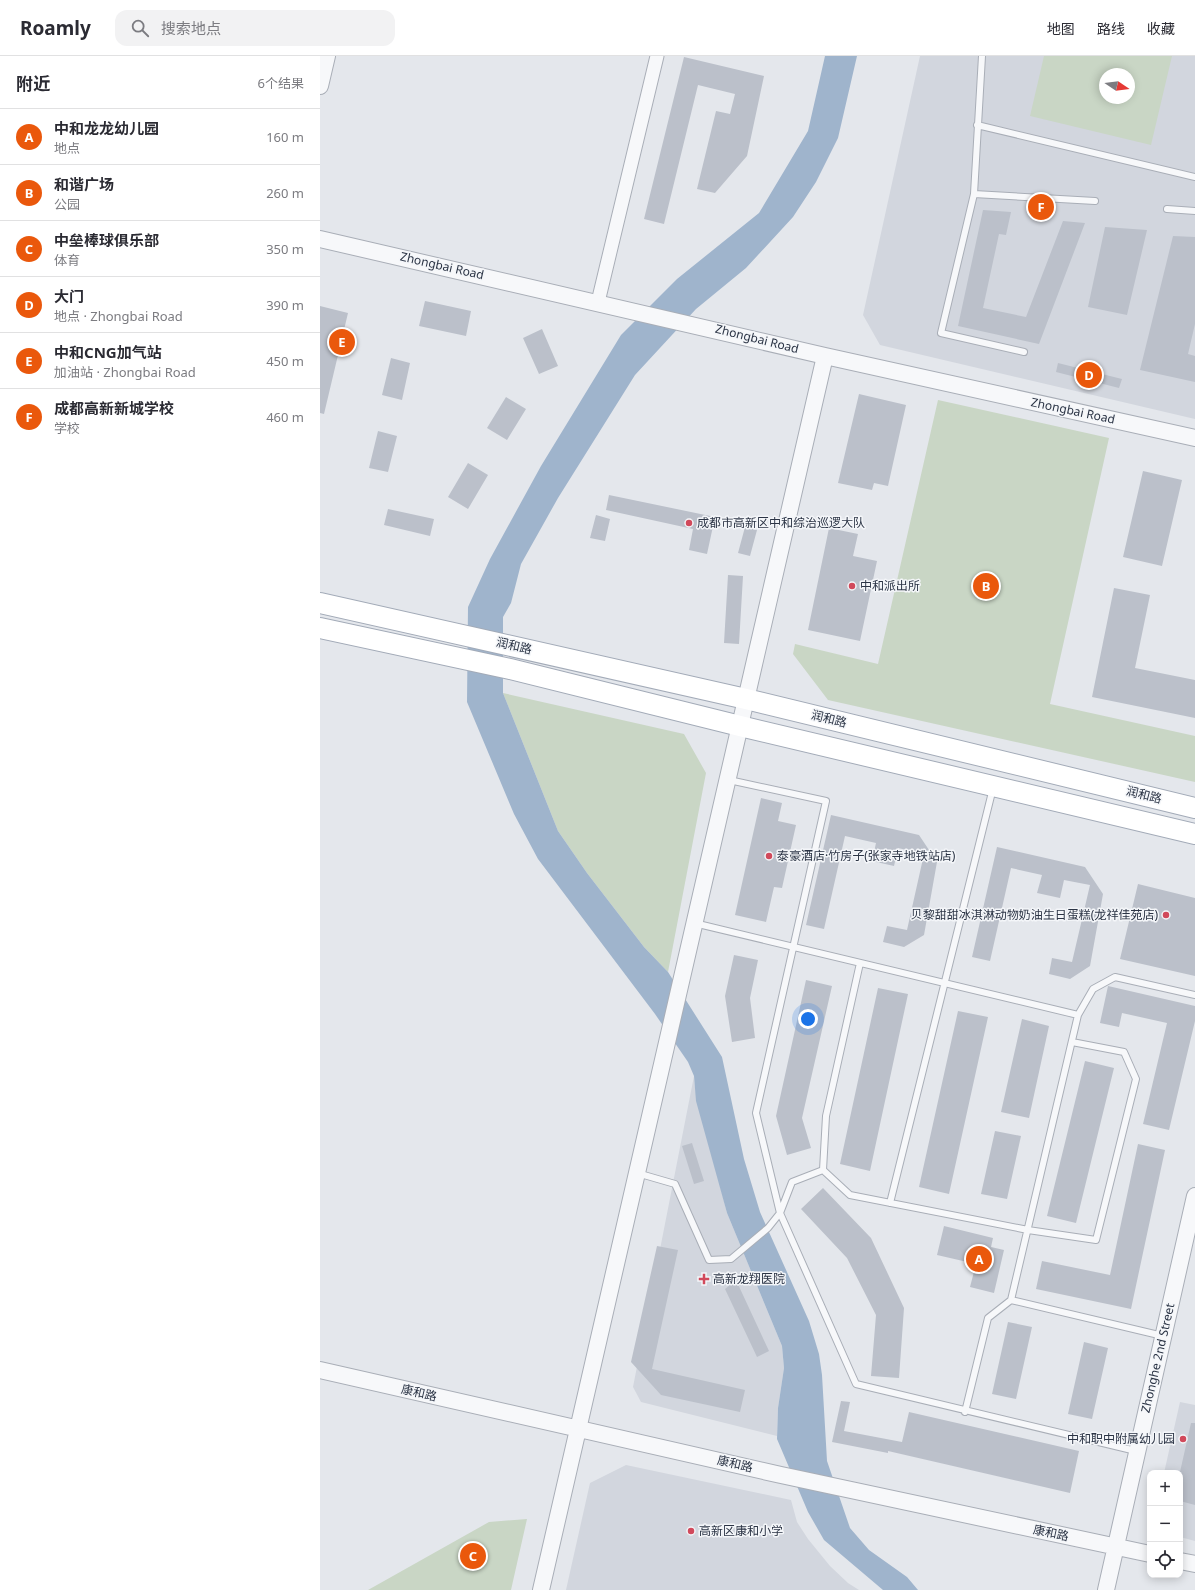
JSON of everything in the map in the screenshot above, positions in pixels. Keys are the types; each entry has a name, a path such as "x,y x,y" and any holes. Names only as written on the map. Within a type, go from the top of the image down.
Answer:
{"main road":[{"name":"润和路","path":"320,603 746,699 1195,808"},
{"name":"润和路","path":"320,628 510,669 740,726 1195,834"}],"street":[{"path":"320,86 327,56"},
{"path":"598,302 657,56"},
{"name":"Zhongbai Road","path":"320,239 690,323 825,356 1195,438"},
{"path":"541,1590 825,356"},
{"name":"Zhonghe 2nd Street","path":"1114,1590 1120,1548 1138,1451 1195,1196"},
{"name":"Zhonghe 2nd Street","path":"1106,1590 1120,1548 1195,1238"},
{"name":"康和路","path":"320,1370 782,1475 1147,1553"},
{"path":"1183,1562 1195,1564"}],"lane":[{"path":"982,56 974,194 941,333 1024,352"},
{"path":"977,125 1195,177"},
{"path":"974,194 1095,201"},
{"path":"1167,208 1195,212"},
{"path":"727,780 826,801 756,1112 780,1213 856,1384 965,1412 1138,1451"},
{"path":"890,1203 993,786"},
{"path":"694,923 1078,1014"},
{"path":"823,1170 826,1116 860,963"},
{"path":"965,1412 988,1318 1011,1300 1078,1014 1093,989 1115,977 1195,995"},
{"path":"823,1170 850,1195 1028,1230 1096,1240 1136,1079 1124,1052 1072,1042"},
{"path":"637,1173 675,1184 709,1260 731,1259 768,1228 780,1213 792,1182 823,1170"},
{"path":"1011,1300 1163,1336"}],"shaded area":[{"path":"920,56 1195,56 1195,419 880,345 863,315"},
{"name":"高新龙翔医院","path":"694,1076 695,1088 727,1213 782,1346 784,1368 778,1408 777,1436 641,1402 633,1387"},
{"name":"中和职中附属幼儿园","path":"1180,1402 1195,1405 1195,1541 1183,1538 1183,1470 1165,1470"},
{"name":"高新区康和小学","path":"626,1465 791,1500 797,1522 808,1539 830,1566 848,1583 859,1590 566,1590 590,1483"}],"green space":[{"path":"1044,56 1172,56 1151,145 1030,116"},
{"path":"938,400 1109,438 1050,704 1195,736 1195,782 828,700 793,654 795,644 878,664"},
{"path":"503,693 684,734 706,773 668,972 644,947 587,873 558,831"},
{"path":"527,1519 511,1590 368,1590 489,1522"}],"water":[{"path":"825,56 857,56 838,138 816,182 793,217 746,268 696,309 635,375 558,498 521,564 511,603 503,617 503,693 558,831 587,873 644,947 668,972 722,1057 744,1159 760,1212 809,1321 819,1354 822,1375 827,1461 850,1528 869,1550 907,1577 918,1590 883,1590 824,1540 808,1512 777,1439 778,1408 784,1368 782,1346 727,1213 696,1101 694,1076 688,1062 655,1014 538,859 514,814 467,702 468,607 490,559 541,466 621,335 677,279 759,213 808,131"}],"building":[{"path":"684,57 764,76 747,156 715,193 697,189 716,111 730,114 735,94 698,85 664,224 644,219"},
{"path":"983,210 1011,212 1006,235 999,234 983,308 1026,317 1063,221 1085,223 1039,344 958,326"},
{"path":"1105,227 1147,230 1127,315 1088,307"},
{"path":"1173,236 1195,237 1195,324 1188,354 1195,356 1195,382 1140,370"},
{"path":"425,301 471,311 466,336 419,326"},
{"path":"320,306 348,313 324,414 320,413"},
{"path":"542,329 558,366 539,374 523,338"},
{"path":"391,358 410,363 402,400 382,395"},
{"path":"1058,363 1122,379 1119,388 1056,372"},
{"path":"859,394 906,405 888,486 874,483 872,490 838,483"},
{"path":"506,397 526,409 507,440 487,428"},
{"path":"378,431 397,436 388,472 369,468"},
{"path":"468,463 488,475 468,509 448,497"},
{"path":"1143,471 1182,480 1162,566 1123,557"},
{"name":"成都市高新区中和综治巡逻大队","path":"609,495 715,517 707,554 689,550 693,529 606,510"},
{"path":"388,509 434,519 430,536 384,525"},
{"path":"596,515 610,519 605,541 590,538"},
{"path":"745,527 757,530 750,556 738,553"},
{"path":"829,528 858,534 853,556 877,561 860,641 808,630"},
{"path":"728,575 743,576 739,644 724,643"},
{"path":"1114,588 1150,595 1135,668 1195,680 1195,718 1092,697"},
{"name":"泰豪酒店·竹房子(张家寺地铁站店)","path":"761,798 782,803 778,821 796,825 782,888 774,887 766,922 735,915"},
{"path":"831,815 919,835 937,862 924,935 904,947 883,942 887,926 907,930 924,854 898,848 894,866 872,861 876,843 845,836 824,929 806,925"},
{"path":"997,847 1085,867 1103,894 1090,966 1070,979 1049,974 1052,958 1072,962 1090,885 1064,880 1060,898 1037,893 1042,875 1011,868 990,961 972,957"},
{"path":"1138,884 1195,898 1195,976 1120,959"},
{"path":"734,955 758,960 750,998 755,1038 732,1042 725,996"},
{"path":"806,980 832,986 802,1118 811,1148 787,1155 776,1116"},
{"path":"1108,986 1195,1006 1195,1021 1169,1130 1143,1124 1167,1023 1122,1013 1119,1027 1100,1023"},
{"path":"878,988 908,994 870,1171 840,1164"},
{"path":"958,1011 988,1017 949,1194 919,1187"},
{"path":"1022,1019 1049,1026 1029,1118 1001,1112"},
{"path":"1085,1061 1114,1068 1076,1223 1047,1216"},
{"path":"995,1131 1021,1136 1007,1199 981,1194"},
{"path":"692,1143 704,1181 694,1184 682,1146"},
{"path":"1138,1144 1165,1150 1131,1309 1036,1289 1042,1261 1110,1275"},
{"path":"823,1188 871,1238 904,1308 899,1378 871,1376 876,1315 847,1258 801,1209"},
{"path":"944,1226 993,1238 991,1247 1004,1250 994,1293 970,1287 976,1264 937,1255"},
{"path":"657,1246 678,1250 652,1369 745,1390 740,1412 661,1395 631,1362"},
{"path":"736,1280 769,1351 757,1357 725,1289"},
{"path":"1008,1322 1032,1327 1016,1399 992,1394"},
{"path":"1084,1342 1108,1348 1092,1419 1068,1414"},
{"path":"841,1401 850,1402 844,1431 902,1442 909,1412 1079,1451 1070,1493 888,1451 888,1453 832,1442"},
{"path":"1191,1423 1195,1423 1195,1505 1183,1502 1183,1470 1180,1470"}],"place":[{"name":"成都高新新城学校","path":"1041,207"},
{"name":"中和CNG加气站","path":"342,342"},
{"name":"大门","path":"1089,375"},
{"name":"成都市高新区中和综治巡逻大队","path":"689,523"},
{"name":"中和派出所","path":"852,586"},
{"name":"和谐广场","path":"986,586"},
{"name":"泰豪酒店·竹房子(张家寺地铁站店)","path":"769,856"},
{"name":"贝黎甜甜冰淇淋动物奶油生日蛋糕(龙祥佳苑店)","path":"1166,915"},
{"name":"中和龙龙幼儿园","path":"979,1259"},
{"name":"高新龙翔医院","path":"704,1279"},
{"name":"中和职中附属幼儿园","path":"1183,1439"},
{"name":"高新区康和小学","path":"691,1531"},
{"name":"中垒棒球俱乐部","path":"473,1556"}]}
